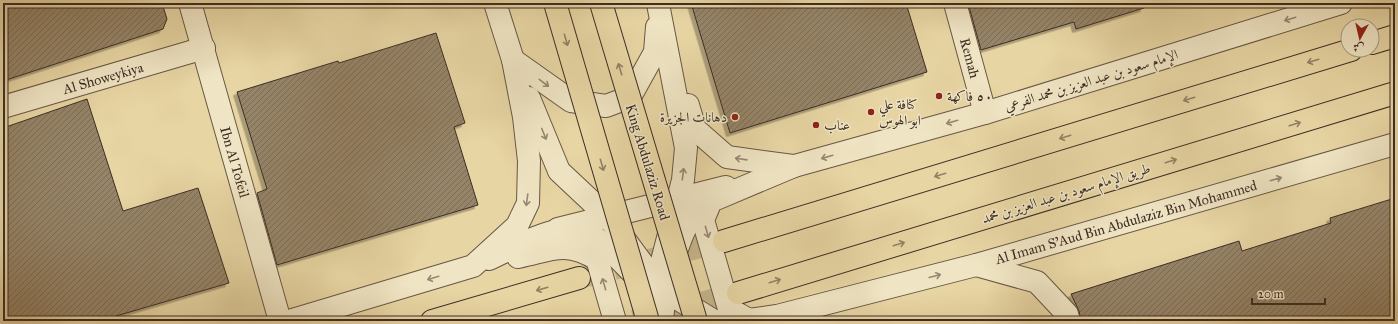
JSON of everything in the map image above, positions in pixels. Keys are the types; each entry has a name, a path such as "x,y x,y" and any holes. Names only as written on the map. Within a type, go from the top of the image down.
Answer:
{"main road":[{"path":"555,3 649,321"},
{"name":"King Abdulaziz Road","path":"601,3 696,321"},
{"path":"1380,41 1395,36"},
{"path":"724,241 1340,53"},
{"name":"طريق الإمام سعود بن عبد العزيز بن محمد","path":"738,293 1395,94"},
{"path":"432,321 579,278"}],"street":[{"name":"Ibn Al Tofeil","path":"190,3 204,48 280,321"},
{"path":"495,3 513,60 560,171 608,217 660,298 714,321"},
{"path":"513,60 571,102 606,106 615,103 630,97 655,52 658,3"},
{"path":"658,3 695,129 727,157 794,166"},
{"path":"658,3 686,148 682,180 660,298"},
{"name":"Remah","path":"955,3 985,113"},
{"name":"الإمام سعود بن عبد العزيز بن محمد الفرعي","path":"794,166 985,113 1341,3"},
{"name":"Al Showeykiya","path":"3,107 204,48"},
{"path":"473,266 517,226 528,203 529,161 524,117 513,60"},
{"name":"Al Imam S'Aud Bin Abdulaziz Bin Mohammed","path":"857,296 976,265 1395,144"},
{"path":"473,266 558,229 678,199 706,194 794,166"},
{"path":"794,166 711,201 703,220 729,309 749,320 777,316 857,296"},
{"path":"649,321 660,298 685,228 696,206 706,194"},
{"path":"558,229 576,230 592,235 660,298 688,321"},
{"path":"289,321 473,266 566,246 582,250 596,259 615,321"},
{"path":"976,265 1037,282 1067,314 1069,321"},
{"path":"800,321 857,296"},
{"path":"816,321 857,296"}],"building":[{"path":"3,3 162,3 167,19 163,29 3,81"},
{"path":"691,3 906,3 927,72 730,133"},
{"path":"968,3 1143,3 1144,8 1076,29 1074,22 981,50"},
{"path":"436,33 465,123 454,127 478,205 277,265 257,193 267,189 237,92"},
{"path":"87,99 123,211 198,188 229,283 99,321 3,321 3,128"},
{"path":"1395,198 1395,321 1081,321 1079,311 1071,294 1239,241 1242,251 1331,223 1330,218"}],"tunnel":[{"path":"582,277 724,241"},
{"path":"634,321 738,293"}],"place":[{"name":"٥٠ فاكهة","path":"939,96"},
{"name":"كنافة علي ابو الهوس","path":"871,112"},
{"name":"دهانات الجزيرة","path":"735,117"},
{"name":"عناب","path":"816,125"}]}
